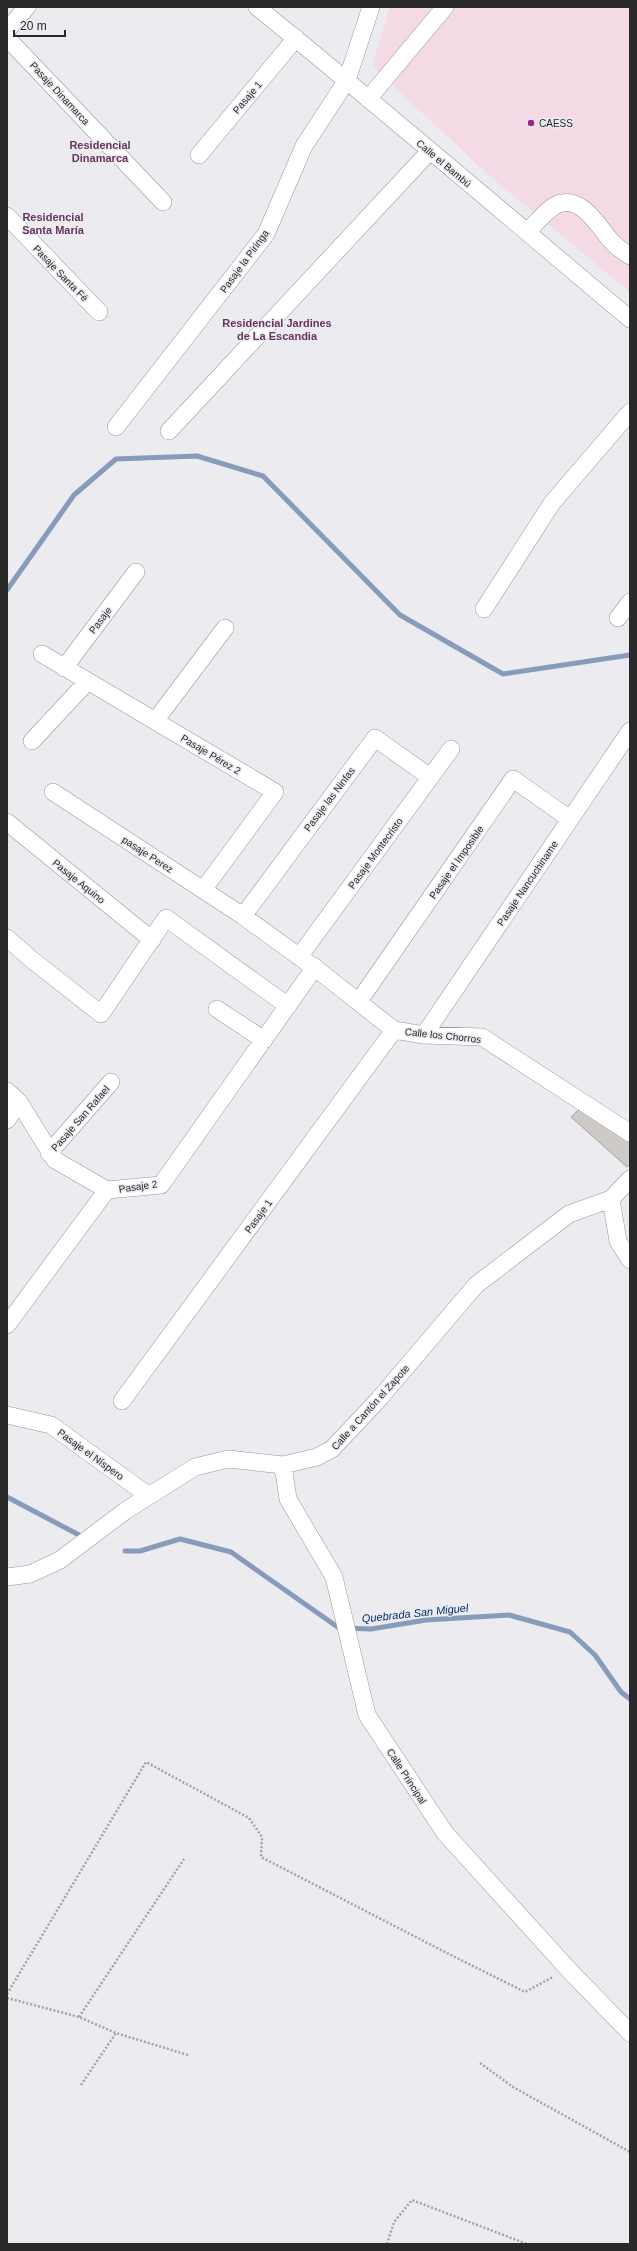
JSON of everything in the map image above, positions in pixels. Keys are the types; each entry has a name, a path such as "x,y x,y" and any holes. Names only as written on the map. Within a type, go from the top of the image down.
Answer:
{"street":[{"path":"7,30 27,7"},
{"name":"Calle el Bambú","path":"258,7 347,80 430,152 630,319"},
{"name":"Pasaje la Piringa","path":"116,427 266,234 304,146 347,80 371,7"},
{"path":"368,99 446,7"},
{"name":"Pasaje Dinamarca","path":"7,38 163,202"},
{"name":"Pasaje 1","path":"199,155 296,38"},
{"path":"170,431 430,152"},
{"path":"527,232 551,209 561,202 571,203 578,205 588,214 614,244 630,256"},
{"name":"Pasaje Santa Fé","path":"7,216 99,312"},
{"path":"484,609 552,503 630,412"},
{"name":"Pasaje","path":"64,668 136,572"},
{"path":"618,618 630,602"},
{"path":"155,722 225,628"},
{"name":"Pasaje Pérez 2","path":"42,654 275,792 203,890"},
{"path":"32,741 87,682"},
{"name":"Pasaje Nancuchiname","path":"424,1035 630,731"},
{"name":"Pasaje las Ninfas","path":"243,916 375,738 430,777"},
{"name":"Pasaje Montecristo","path":"299,957 451,749"},
{"name":"Pasaje el Imposible","path":"359,1001 513,779 570,819"},
{"name":"pasaje Perez","path":"53,792 243,916"},
{"name":"Pasaje Aquino","path":"7,822 152,940"},
{"name":"Calle los Chorros","path":"243,916 315,967 394,1030 424,1035 482,1037 630,1133"},
{"path":"7,938 31,960 101,1014 166,918 288,1006"},
{"name":"Pasaje 2","path":"7,1325 107,1190 161,1185 315,967"},
{"path":"217,1009 264,1040"},
{"name":"Pasaje 1","path":"122,1401 394,1030"},
{"name":"Pasaje San Rafael","path":"49,1153 111,1082"},
{"path":"13,1097 55,1160 107,1190"},
{"path":"7,1120 13,1097"},
{"path":"630,1179 611,1199 618,1241 630,1260"},
{"name":"Calle a Cantón el Zapote","path":"7,1577 30,1574 60,1560 179,1475 209,1462 228,1459 283,1465 317,1457 332,1449 379,1399 476,1285 569,1214 611,1199"},
{"name":"Pasaje el Níspero","path":"7,1415 52,1425 149,1496"},
{"name":"Calle Principal","path":"283,1465 288,1499 334,1577 367,1715 445,1833 568,1969 630,2033"}],"path":[{"path":"7,1994 146,1762 249,1818 262,1837 261,1857 443,1952 525,1992 568,1969"},
{"path":"79,2017 184,1859"},
{"path":"7,1998 79,2017 116,2033 188,2055"},
{"path":"80,2085 116,2033"},
{"path":"480,2063 514,2087 630,2152"},
{"path":"387,2244 394,2222 412,2200 527,2244"}],"shaded area":[{"name":"CAESS","path":"390,7 630,7 630,292 493,179 372,66"}],"building":[{"path":"585,1104 630,1133 630,1164 627,1167 571,1117"}],"waterway":[{"path":"7,590 74,495 116,459 197,456 263,476 400,615 503,674 630,655"},
{"name":"Quebrada San Miguel","path":"7,1497 81,1536"},
{"name":"Quebrada San Miguel","path":"125,1551 140,1551 180,1539 231,1552 339,1628 371,1629 426,1620 509,1615 570,1632 595,1655 621,1692 630,1699"}],"place":[{"name":"CAESS","path":"531,123"}],"district":[{"name":"Residencial Dinamarca","path":"100,151"},
{"name":"Residencial Santa María","path":"53,223"},
{"name":"Residencial Jardines de La Escandia","path":"277,329"}]}
